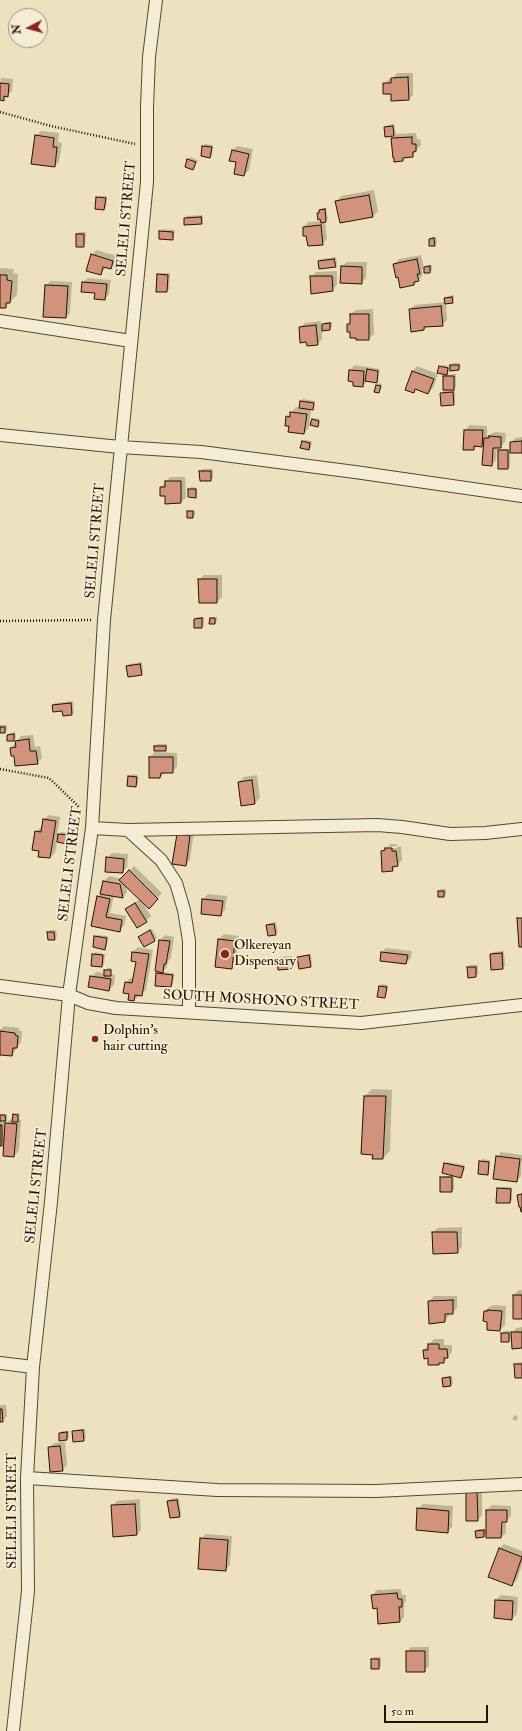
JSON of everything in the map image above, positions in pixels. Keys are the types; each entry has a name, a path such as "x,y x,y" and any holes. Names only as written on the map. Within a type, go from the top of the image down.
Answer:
{"street":[{"name":"SELELI STREET","path":"13,1731 28,1591 27,1478 33,1367 51,1202 69,995 92,824 104,620 147,182 149,57 156,0"},
{"path":"0,321 131,341"},
{"path":"0,435 201,452 522,496"},
{"path":"92,824 128,830 377,825 450,834 485,833 522,829"},
{"path":"128,830 161,860 176,883 184,910 189,941 189,1012"},
{"name":"SOUTH MOSHONO STREET","path":"0,986 69,995 101,1007 361,1023 522,1005"},
{"path":"0,1363 33,1367"},
{"path":"27,1478 217,1490 376,1491 522,1484"}],"path":[{"path":"0,112 51,126 147,147"},
{"path":"0,621 104,620"},
{"path":"0,769 48,778 92,824"}],"building":[{"path":"408,77 409,100 391,101 391,94 383,94 383,83 391,83 391,78"},
{"path":"0,83 9,84 8,97 4,96 4,101 0,100"},
{"path":"393,126 394,136 385,137 384,127"},
{"path":"35,135 54,138 53,147 57,147 55,167 31,164"},
{"path":"412,137 412,144 416,144 416,151 413,152 413,157 403,158 403,161 394,162 391,138"},
{"path":"202,146 212,147 210,158 201,156"},
{"path":"232,150 249,154 244,176 234,174 236,162 229,161"},
{"path":"187,159 196,162 193,170 185,167"},
{"path":"369,195 373,217 340,223 335,201"},
{"path":"96,197 106,198 104,210 95,209"},
{"path":"325,209 326,222 321,223 320,219 318,220 317,213 319,213 319,210"},
{"path":"201,217 202,224 184,225 184,218"},
{"path":"321,225 323,245 308,246 306,236 303,236 303,227"},
{"path":"159,231 173,232 173,240 159,239"},
{"path":"76,234 84,234 84,247 76,247"},
{"path":"434,238 435,246 429,246 429,239"},
{"path":"91,254 113,261 111,269 103,267 101,275 86,271"},
{"path":"334,259 336,267 319,269 318,261"},
{"path":"417,259 420,274 417,274 419,281 414,282 414,285 400,288 393,264"},
{"path":"341,266 362,267 362,284 340,283"},
{"path":"430,266 430,273 424,273 424,267"},
{"path":"157,274 168,275 167,292 156,292"},
{"path":"0,275 7,275 7,280 12,281 10,303 6,303 6,308 0,308"},
{"path":"310,276 332,276 333,291 311,294"},
{"path":"82,282 107,284 105,300 94,299 95,293 81,292"},
{"path":"45,285 68,286 66,318 43,317"},
{"path":"452,297 453,303 445,304 444,298"},
{"path":"441,306 443,326 424,327 424,330 411,332 409,309"},
{"path":"350,314 369,314 369,340 356,340 356,338 350,338 350,332 347,332 347,324 350,324"},
{"path":"330,323 330,330 322,331 322,324"},
{"path":"316,325 318,345 307,346 306,342 300,343 299,327"},
{"path":"450,365 459,365 459,370 450,371"},
{"path":"439,366 448,368 447,375 437,373"},
{"path":"367,369 378,371 377,383 365,381"},
{"path":"349,370 364,371 363,387 353,386 353,382 348,381"},
{"path":"412,371 434,379 428,394 415,389 414,393 405,390"},
{"path":"443,376 454,376 454,390 443,390"},
{"path":"376,385 381,386 379,393 374,392"},
{"path":"453,392 454,405 441,406 440,393"},
{"path":"300,401 314,403 313,410 299,408"},
{"path":"290,412 307,414 304,434 288,432 289,426 285,426 286,416 290,417"},
{"path":"312,419 319,421 318,427 310,425"},
{"path":"464,430 483,430 482,447 474,446 474,450 463,450"},
{"path":"489,436 501,437 501,448 493,448 492,466 482,465 484,438 489,438"},
{"path":"302,441 310,443 309,450 300,448"},
{"path":"522,441 522,453 510,453 510,442"},
{"path":"498,450 508,450 508,469 498,469"},
{"path":"199,471 211,471 211,481 200,481"},
{"path":"165,481 181,481 181,503 165,504 165,496 160,496 160,487 165,487"},
{"path":"188,489 196,489 196,498 188,497"},
{"path":"187,511 193,511 193,518 187,518"},
{"path":"198,579 217,579 217,603 199,603"},
{"path":"202,618 202,628 194,628 194,619"},
{"path":"210,618 215,618 215,624 209,624"},
{"path":"140,664 142,675 128,677 126,666"},
{"path":"71,703 72,715 63,716 62,711 53,712 52,705"},
{"path":"0,727 5,727 5,733 0,733"},
{"path":"14,734 14,741 7,741 7,735"},
{"path":"29,739 30,751 36,751 38,764 15,766 14,756 11,756 10,748 16,747 15,741"},
{"path":"154,746 166,746 166,751 154,751"},
{"path":"149,757 173,757 173,773 161,773 160,778 149,778"},
{"path":"128,776 137,777 136,787 127,786"},
{"path":"252,780 255,804 241,806 238,782"},
{"path":"43,819 56,821 50,858 38,857 39,851 32,850 35,831 41,832"},
{"path":"58,834 68,835 67,844 57,842"},
{"path":"177,834 190,836 186,866 172,864"},
{"path":"385,848 392,848 392,851 396,851 398,866 392,867 393,871 382,872 381,851 385,850"},
{"path":"106,857 124,859 123,873 105,872"},
{"path":"129,870 158,899 149,909 119,880"},
{"path":"103,881 120,884 123,898 100,894"},
{"path":"438,891 444,891 444,897 438,897"},
{"path":"97,896 110,899 106,917 122,920 120,932 91,926"},
{"path":"202,899 223,901 221,916 201,914"},
{"path":"135,903 147,922 137,928 125,909"},
{"path":"517,918 522,918 522,947 519,947"},
{"path":"274,924 276,935 268,936 266,925"},
{"path":"150,930 155,941 144,947 138,937"},
{"path":"47,932 54,932 55,940 48,940"},
{"path":"94,936 107,938 105,950 93,947"},
{"name":"Olkereyan Dispensary","path":"218,939 235,941 232,969 215,967"},
{"path":"159,940 170,941 163,973 155,971"},
{"path":"132,952 149,954 142,996 135,995 134,1001 128,1000 129,994 123,993 125,982 132,983 136,962 131,961"},
{"path":"381,952 408,955 406,964 380,961"},
{"path":"502,953 503,969 491,970 490,954"},
{"path":"92,954 103,955 102,967 91,966"},
{"path":"309,955 311,967 299,969 297,957"},
{"path":"291,958 292,969 278,970 277,959"},
{"path":"467,967 476,967 476,977 468,978"},
{"path":"104,970 111,970 111,976 104,976"},
{"path":"156,973 173,975 171,987 155,986"},
{"path":"90,976 111,979 109,991 88,987"},
{"path":"379,986 387,987 385,998 377,997"},
{"path":"0,1031 15,1033 15,1035 18,1036 17,1048 13,1048 12,1056 0,1055"},
{"path":"364,1096 386,1096 383,1159 372,1159 373,1155 361,1154"},
{"path":"13,1114 18,1115 18,1122 12,1122"},
{"path":"0,1115 5,1115 6,1121 0,1121"},
{"path":"5,1123 17,1124 14,1157 3,1156"},
{"path":"0,1125 2,1125 2,1146 0,1146"},
{"path":"496,1156 520,1159 517,1182 493,1179"},
{"path":"479,1161 489,1162 488,1175 478,1174"},
{"path":"444,1163 464,1167 461,1178 442,1173"},
{"path":"440,1177 452,1177 452,1192 440,1192"},
{"path":"497,1188 511,1189 510,1203 496,1203"},
{"path":"522,1194 522,1212 521,1212 517,1195"},
{"path":"432,1232 457,1232 458,1253 433,1254"},
{"path":"513,1295 522,1295 522,1319 513,1319"},
{"path":"453,1300 453,1314 445,1314 445,1322 429,1324 428,1301"},
{"path":"484,1311 502,1311 500,1331 487,1330 487,1322 483,1321"},
{"path":"511,1332 522,1332 522,1348 512,1349"},
{"path":"501,1333 509,1333 509,1342 501,1342"},
{"path":"428,1344 439,1344 439,1349 447,1349 448,1358 444,1358 444,1363 439,1363 439,1365 428,1365 428,1358 424,1359 423,1350 428,1350"},
{"path":"514,1364 522,1364 522,1378 515,1378"},
{"path":"450,1377 451,1386 443,1387 442,1378"},
{"path":"0,1409 2,1409 3,1422 0,1422"},
{"path":"83,1430 84,1441 73,1442 72,1431"},
{"path":"67,1432 67,1440 59,1441 59,1433"},
{"path":"60,1446 63,1471 50,1472 48,1447"},
{"path":"477,1490 478,1521 466,1521 466,1491"},
{"path":"177,1500 180,1517 170,1518 167,1501"},
{"path":"135,1504 137,1535 113,1537 111,1505"},
{"path":"417,1508 449,1511 448,1533 416,1530"},
{"path":"486,1510 507,1510 507,1522 502,1522 501,1538 486,1538"},
{"path":"484,1530 484,1537 476,1538 475,1531"},
{"path":"200,1538 228,1540 226,1571 198,1569"},
{"path":"499,1548 522,1557 512,1586 488,1577"},
{"path":"397,1593 398,1599 402,1599 402,1607 399,1607 400,1622 378,1624 377,1608 373,1609 371,1595"},
{"path":"495,1600 513,1601 512,1620 494,1618"},
{"path":"406,1651 425,1651 425,1672 406,1672"},
{"path":"371,1659 379,1659 379,1669 371,1669"}],"place":[{"name":"Olkereyan Dispensary","path":"225,954"},
{"name":"Dolphin's hair cutting","path":"95,1039"}]}
